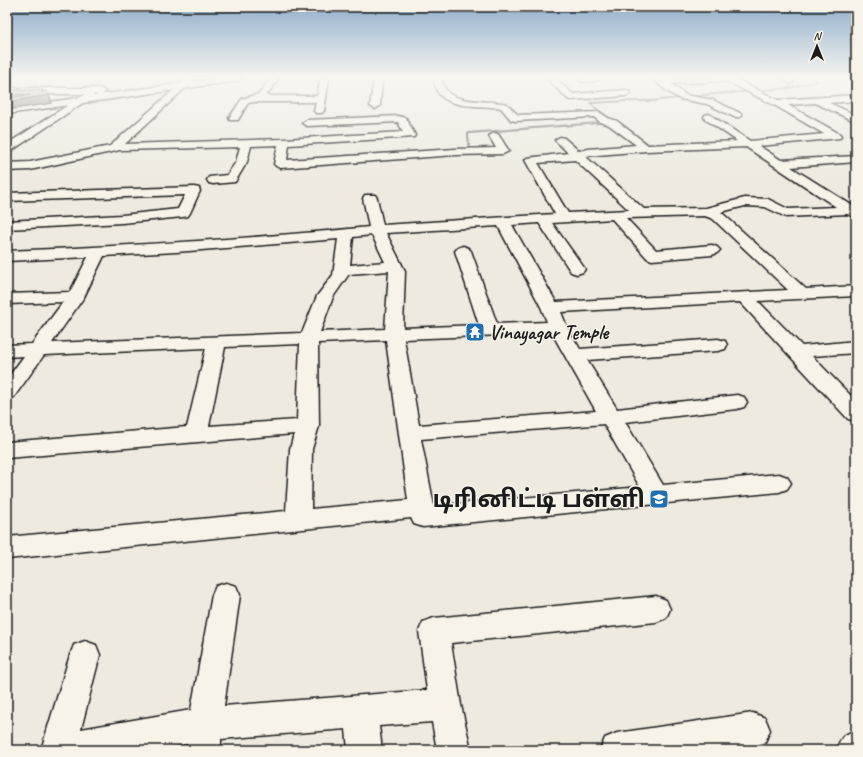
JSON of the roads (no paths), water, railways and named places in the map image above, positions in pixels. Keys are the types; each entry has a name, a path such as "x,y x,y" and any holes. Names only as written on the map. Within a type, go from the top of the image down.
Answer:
{"street":[{"path":"7,149 61,113"},
{"path":"114,148 152,113"},
{"path":"234,118 237,113"},
{"path":"7,167 30,166 114,148 246,144 410,135 402,120 398,119 312,123 316,113"},
{"path":"511,113 515,118 596,114 646,148"},
{"path":"734,113 737,115 709,117 748,144 854,211"},
{"path":"564,218 527,160 576,156 588,152 748,144 836,136 797,113"},
{"path":"844,113 856,119"},
{"path":"284,142 280,164 455,152 506,153 494,136"},
{"path":"560,140 641,213"},
{"path":"213,180 231,179 238,171 243,159 246,144"},
{"path":"779,164 856,159"},
{"path":"7,197 194,191 183,213 7,225"},
{"path":"370,198 377,230 397,271 394,334 423,517 779,484"},
{"path":"7,256 230,245 377,230 543,219 641,213 706,212 745,202 768,203 786,213 854,211"},
{"path":"706,212 718,216 802,294"},
{"path":"616,215 652,255 712,250"},
{"path":"543,219 577,269"},
{"path":"503,222 574,355 656,495"},
{"path":"298,521 301,449 308,426 309,338 325,296 341,276 346,234"},
{"path":"463,251 490,330"},
{"path":"7,393 76,297 98,252"},
{"path":"342,270 395,266"},
{"path":"7,351 490,330 554,317 744,297 856,291"},
{"path":"7,299 76,297"},
{"path":"744,297 856,414"},
{"path":"196,434 217,342"},
{"path":"574,355 718,345"},
{"path":"797,352 856,347"},
{"path":"409,433 610,417 737,402"},
{"path":"7,450 308,426"},
{"path":"7,548 422,508"},
{"path":"204,737 226,595"},
{"path":"454,750 445,705 434,631 656,609"},
{"path":"85,655 59,750 204,737 361,712 445,705"},
{"path":"361,712 365,750"},
{"path":"616,750 753,730"},
{"path":"853,750 856,747"}],"waterway":[{"path":"469,148 468,133 599,123 611,120 603,113"}],"place":[{"name":"Vinayagar Temple","path":"475,332"},
{"name":"டிரினிட்டி பள்ளி","path":"659,499"}]}
